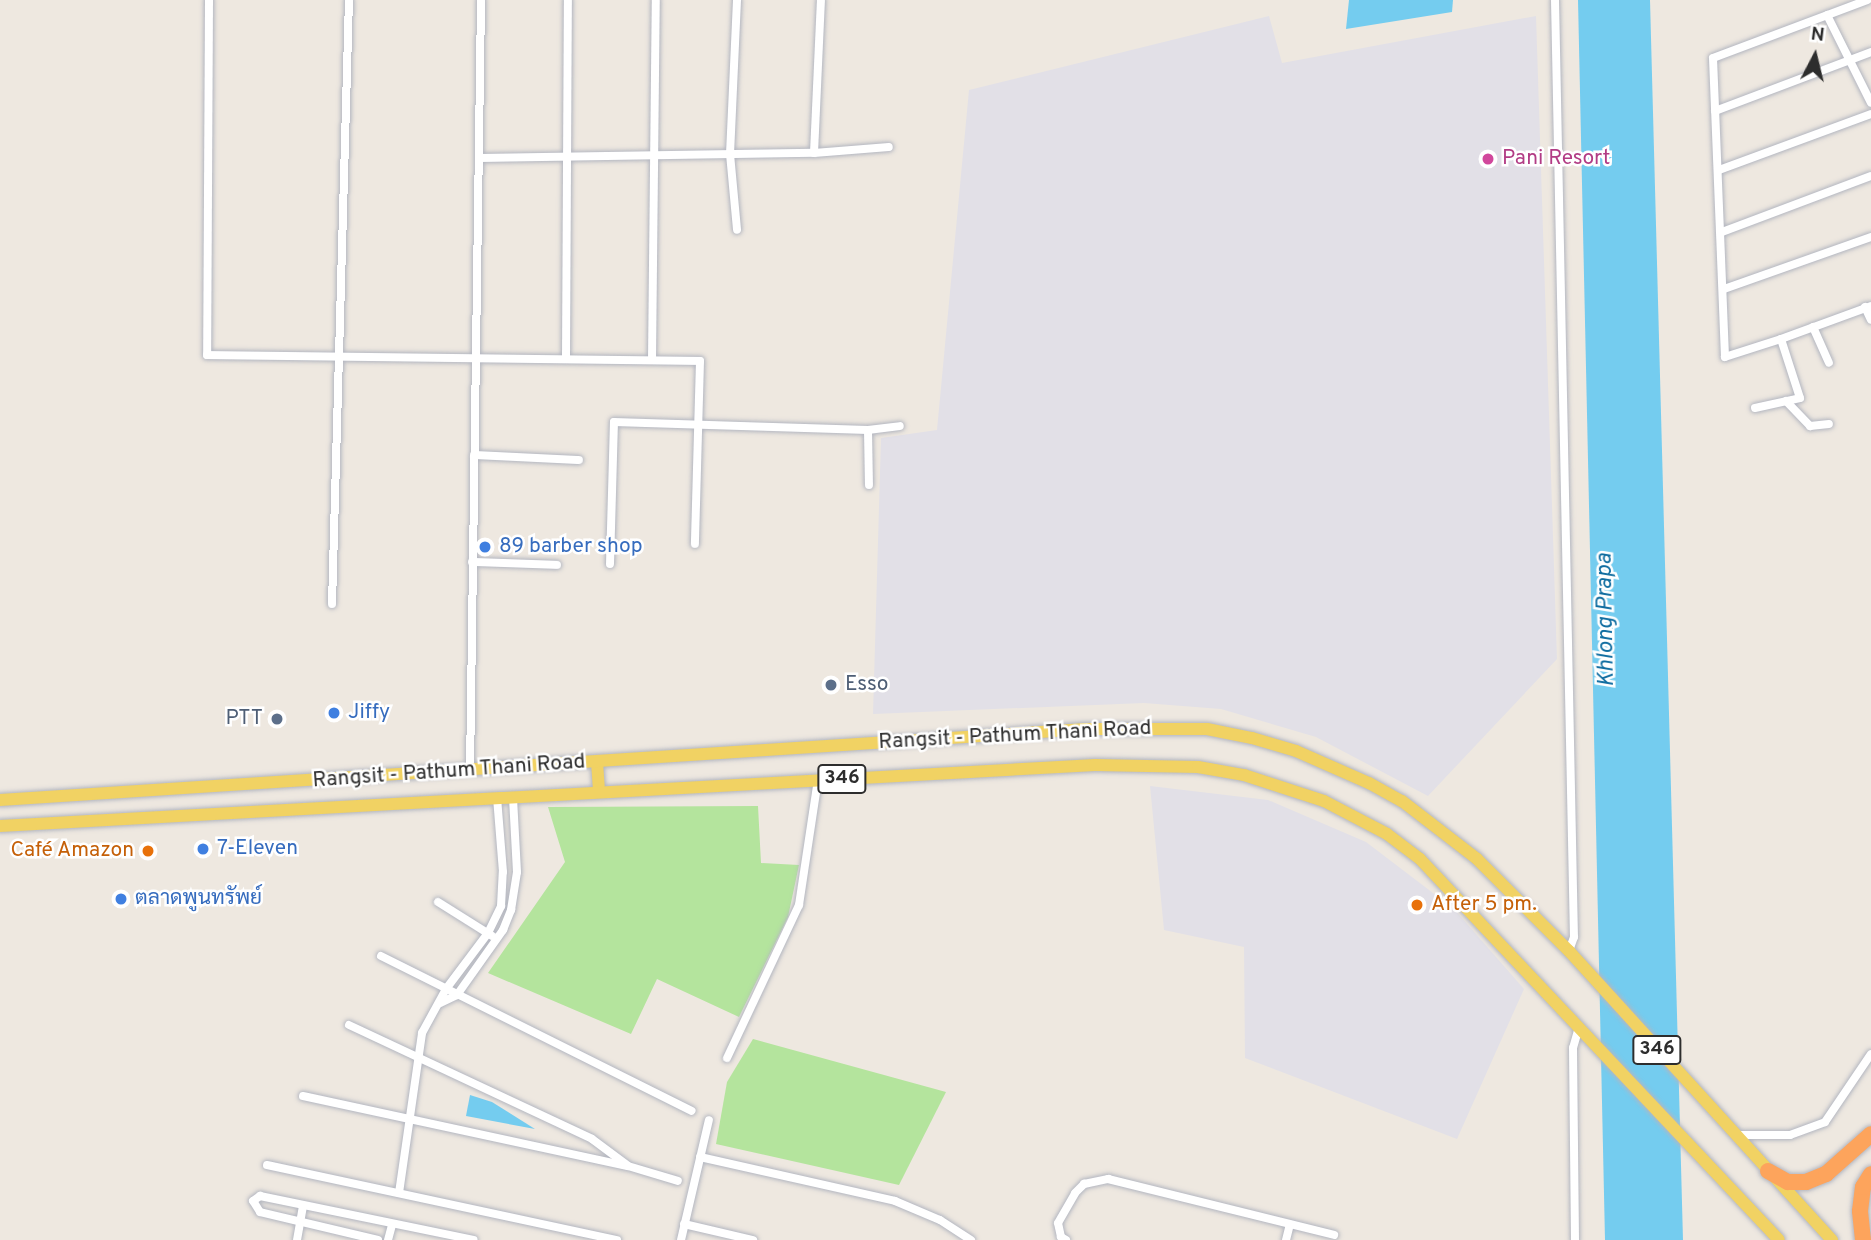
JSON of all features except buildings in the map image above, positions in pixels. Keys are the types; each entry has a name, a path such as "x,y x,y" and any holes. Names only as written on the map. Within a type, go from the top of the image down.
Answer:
{"highway":[{"path":"1768,1171 1788,1182 1806,1182 1826,1174 1871,1134"},
{"path":"1863,1240 1862,1199 1871,1174"}],"main road":[{"name":"Rangsit - Pathum Thani Road","path":"0,798 38,799 1112,728 1229,733 1296,751 1402,801 1477,859 1569,951 1832,1240"},
{"path":"597,762 599,792"},
{"name":"Rangsit - Pathum Thani Road","path":"0,828 818,780 1166,765 1222,770 1297,790 1356,817 1420,859 1584,1029 1686,1143 1779,1240"}],"street":[{"path":"209,0 207,355 700,361 695,544"},
{"path":"332,604 336,358 349,0"},
{"path":"470,770 481,0"},
{"path":"566,358 568,0"},
{"path":"652,359 656,0"},
{"path":"737,0 730,154 737,230"},
{"path":"814,153 821,0"},
{"path":"1555,0 1574,937 1569,951"},
{"path":"1867,0 1713,58 1725,357 1781,340 1868,306 1871,320"},
{"path":"1827,15 1871,103"},
{"path":"1716,111 1871,52"},
{"path":"1718,170 1871,114"},
{"path":"479,158 814,153 889,147"},
{"path":"1722,232 1871,176"},
{"path":"1724,289 1871,237"},
{"path":"1813,327 1829,363"},
{"path":"1755,408 1800,398 1781,340"},
{"path":"1786,401 1811,426 1829,424"},
{"path":"610,564 614,422 869,430 900,426"},
{"path":"869,430 869,485"},
{"path":"474,455 579,460"},
{"path":"472,562 557,565"},
{"path":"727,1058 799,905 818,780"},
{"path":"440,1003 457,995 497,939 511,910 516,887 513,797"},
{"path":"399,1194 416,1059 422,1033 446,989 488,933 503,889 497,798"},
{"path":"438,902 497,939"},
{"path":"381,957 692,1111"},
{"path":"349,1025 416,1059 592,1139 628,1166"},
{"path":"1576,1240 1573,1048 1584,1029"},
{"path":"1734,1134 1790,1135 1825,1122 1871,1054"},
{"path":"303,1096 628,1166 678,1181"},
{"path":"681,1240 709,1119"},
{"path":"700,1157 895,1201 940,1220 971,1240"},
{"path":"267,1165 617,1240"},
{"path":"1066,1240 1061,1237 1058,1223 1075,1194 1094,1180 1125,1182 1334,1235"},
{"path":"378,1240 260,1212 253,1200 260,1196 474,1240"},
{"path":"297,1240 303,1206"},
{"path":"684,1224 753,1240"},
{"path":"1286,1240 1290,1224"},
{"path":"388,1240 392,1225"}],"shaded area":[{"path":"1269,16 1282,63 1536,16 1557,659 1428,796 1316,737 1221,709 1144,703 873,714 881,438 937,430 969,90"},
{"path":"1150,786 1268,800 1366,842 1454,909 1524,989 1457,1139 1245,1058 1244,947 1164,930"}],"green space":[{"path":"758,806 761,863 799,865 788,917 739,1017 657,979 631,1034 488,973 565,862 548,807"},
{"path":"753,1039 946,1092 899,1185 716,1144 727,1082"}],"water":[{"path":"1349,0 1453,0 1452,12 1346,29"},
{"name":"Khlong Prapa","path":"1578,0 1650,0 1683,1240 1605,1240"},
{"path":"470,1095 492,1102 535,1129 466,1116"}],"place":[{"name":"Pani Resort","path":"1488,159"},
{"name":"89 barber shop","path":"485,547"},
{"name":"Esso","path":"831,685"},
{"name":"Jiffy","path":"334,713"},
{"name":"PTT","path":"277,719"},
{"name":"7-Eleven","path":"203,849"},
{"name":"Café Amazon","path":"148,851"},
{"name":"ตลาดพูนทรัพย์","path":"121,899"},
{"name":"After 5 pm.","path":"1417,905"}]}
